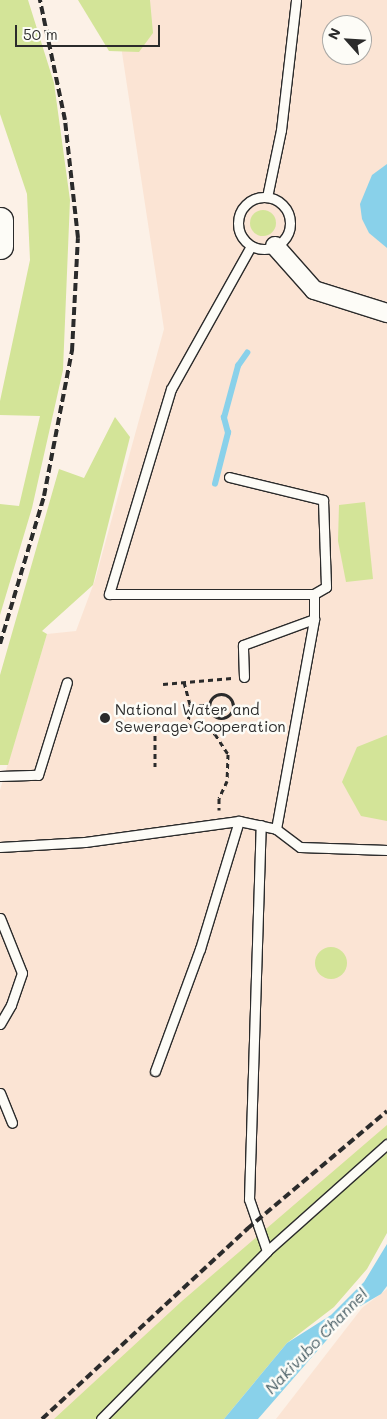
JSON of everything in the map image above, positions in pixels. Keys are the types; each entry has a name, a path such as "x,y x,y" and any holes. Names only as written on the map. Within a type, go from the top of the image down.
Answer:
{"main road":[{"path":"0,220 0,246"}],"street":[{"path":"275,246 314,290 387,313"}],"lane":[{"path":"266,197 281,130 296,0"},
{"path":"266,197 281,204 289,218 287,235 275,246 258,249 251,246 239,233 239,215 250,201 266,197"},
{"path":"229,476 323,500 326,587 314,594 109,594 171,389 251,246"},
{"path":"276,829 314,619 314,594"},
{"path":"244,677 243,645 314,619"},
{"path":"0,776 38,776 67,682"},
{"path":"0,847 85,842 239,821 276,829 300,847 387,850"},
{"path":"154,1071 200,949 239,821"},
{"path":"261,825 250,1199 267,1251"},
{"path":"0,918 22,973 11,1005 0,1024"},
{"path":"0,1093 12,1123"},
{"path":"101,1419 267,1251 387,1144"}],"path":[{"path":"163,684 244,677"},
{"path":"184,682 190,705 188,725"},
{"path":"223,694 230,698 233,709 221,718 211,713 208,705 212,698 223,694"},
{"path":"190,705 208,705"},
{"path":"155,766 155,727 188,725 215,734 228,754 227,781 219,798 219,824"}],"shaded area":[{"path":"114,0 387,0 387,1187 195,1419 0,1419 0,790 47,634 76,631 95,580 164,329"},
{"path":"387,1289 387,1419 276,1419 362,1308"}],"green space":[{"path":"0,0 28,0 54,83 70,200 63,370 32,508 0,615 0,504 19,506 40,416 0,415 0,401 30,260 27,194 0,114"},
{"path":"78,0 150,0 153,33 139,52 109,51"},
{"path":"263,210 272,214 276,223 272,232 263,236 254,232 250,223 254,214"},
{"path":"115,417 130,437 93,585 42,631 47,634 8,765 0,765 0,675 59,469 84,478"},
{"path":"365,502 373,579 346,582 338,541 339,505"},
{"path":"387,735 387,821 361,816 342,782 357,747"},
{"path":"331,947 337,948 342,952 346,957 346,969 342,974 337,978 331,979 325,978 320,974 316,969 315,963 316,957 320,952 325,948"},
{"path":"387,1125 387,1233 367,1269 334,1307 287,1343 224,1419 54,1419 182,1301"}],"water":[{"path":"387,164 387,248 369,233 362,219 360,204 372,175"},
{"name":"Nakivubo Channel","path":"387,1244 387,1286 381,1294 352,1311 258,1419 224,1419 287,1343 331,1315 364,1282"}],"waterway":[{"path":"215,484 228,433 224,418 238,366 247,353"}],"railway":[{"path":"0,644 44,496 72,351 78,238 65,120 40,0"},
{"path":"42,1419 247,1229 387,1111"}],"place":[{"name":"National Water and Sewerage Cooperation","path":"105,718"}]}
